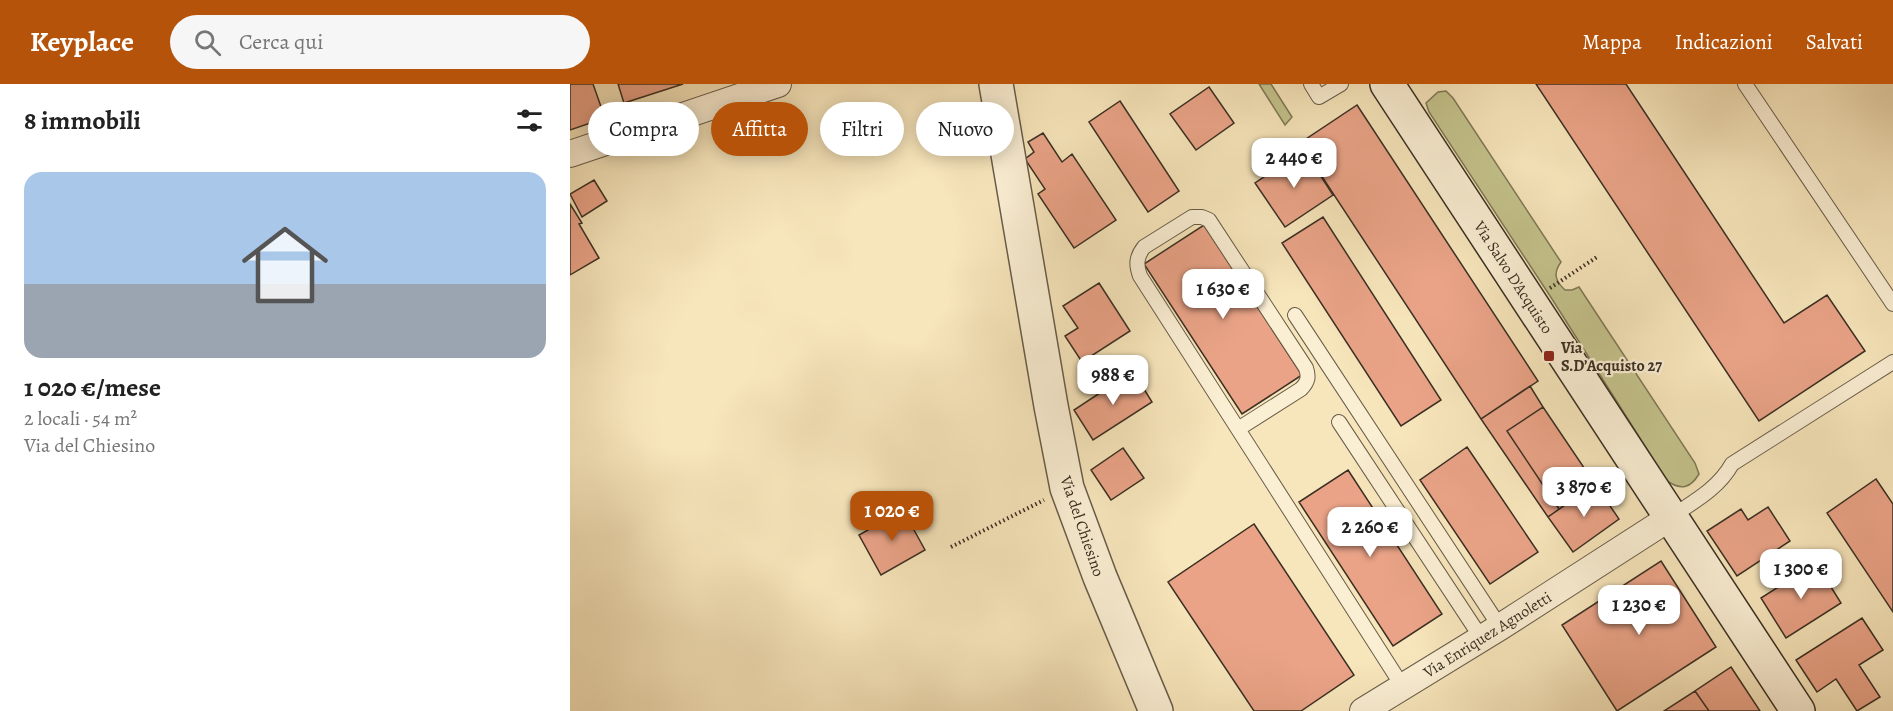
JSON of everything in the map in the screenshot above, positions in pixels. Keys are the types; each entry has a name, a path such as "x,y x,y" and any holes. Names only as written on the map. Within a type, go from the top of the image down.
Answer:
{"main road":[{"name":"Via del Chiesino","path":"996,84 1067,488 1100,577 1156,711"},
{"name":"Via Salvo D'Acquisto","path":"1391,85 1797,711"}],"street":[{"path":"570,154 778,84"},
{"name":"Via Enriquez Agnoletti","path":"1363,711 1491,633 1671,517"}],"lane":[{"path":"1311,84 1319,97 1341,84"},
{"path":"1745,84 1893,304"},
{"path":"1238,429 1301,389 1307,383 1308,376 1306,368 1209,220 1192,217 1144,247 1139,253 1136,265 1140,276 1403,687"},
{"path":"1295,315 1491,633"},
{"path":"1671,517 1713,488 1725,476 1732,464 1893,363"},
{"path":"1339,422 1491,633"}],"path":[{"path":"1529,301 1597,256"},
{"path":"951,547 1067,488"}],"shaded area":[{"path":"1259,84 1271,84 1292,117 1285,125"},
{"path":"1446,91 1453,98 1561,262 1556,273 1559,283 1565,290 1579,287 1695,463 1699,474 1689,485 1681,487 1667,481 1552,299 1429,112 1426,103 1438,92"}],"building":[{"path":"570,84 593,84 599,102 588,102 588,124 570,130"},
{"path":"618,84 683,84 627,102 624,102"},
{"path":"1536,84 1626,84 1784,323 1827,295 1865,351 1759,421"},
{"path":"1209,87 1234,123 1196,150 1170,114"},
{"path":"1120,101 1179,191 1148,212 1089,122"},
{"path":"1357,105 1538,381 1481,419 1300,143"},
{"path":"1043,133 1062,162 1072,154 1116,220 1074,248 1038,194 1045,189 1025,159 1034,152 1028,142"},
{"path":"1304,150 1333,195 1285,227 1255,183"},
{"path":"594,180 607,201 582,217 570,194"},
{"path":"570,204 599,258 570,275"},
{"path":"1323,217 1441,400 1401,426 1282,243"},
{"path":"1204,225 1302,375 1242,414 1144,264"},
{"path":"1099,283 1130,331 1082,362 1065,336 1078,328 1063,306"},
{"path":"1133,371 1152,402 1093,440 1074,410"},
{"path":"1530,386 1543,407 1507,431 1559,509 1548,517 1481,419"},
{"path":"1543,407 1595,484 1559,509 1507,431"},
{"path":"1467,447 1538,552 1490,584 1420,480"},
{"path":"1123,448 1144,478 1111,500 1091,470"},
{"path":"1348,470 1442,614 1393,646 1299,502"},
{"path":"1876,479 1893,504 1893,612 1827,513"},
{"path":"1595,484 1619,519 1573,552 1548,517"},
{"path":"1768,507 1790,541 1737,576 1707,531 1741,509 1748,520"},
{"path":"903,510 925,550 881,575 859,535"},
{"path":"1254,524 1354,675 1301,711 1254,711 1168,582"},
{"path":"1661,561 1716,647 1617,711 1562,625"},
{"path":"1816,563 1841,603 1786,638 1761,598"},
{"path":"1862,618 1883,650 1859,665 1880,697 1857,711 1836,679 1817,692 1796,660"},
{"path":"1731,667 1760,711 1709,711 1695,691"},
{"path":"1695,691 1709,711 1664,711"}],"place":[{"name":"Via S.D’Acquisto 27","path":"1549,356"}]}
